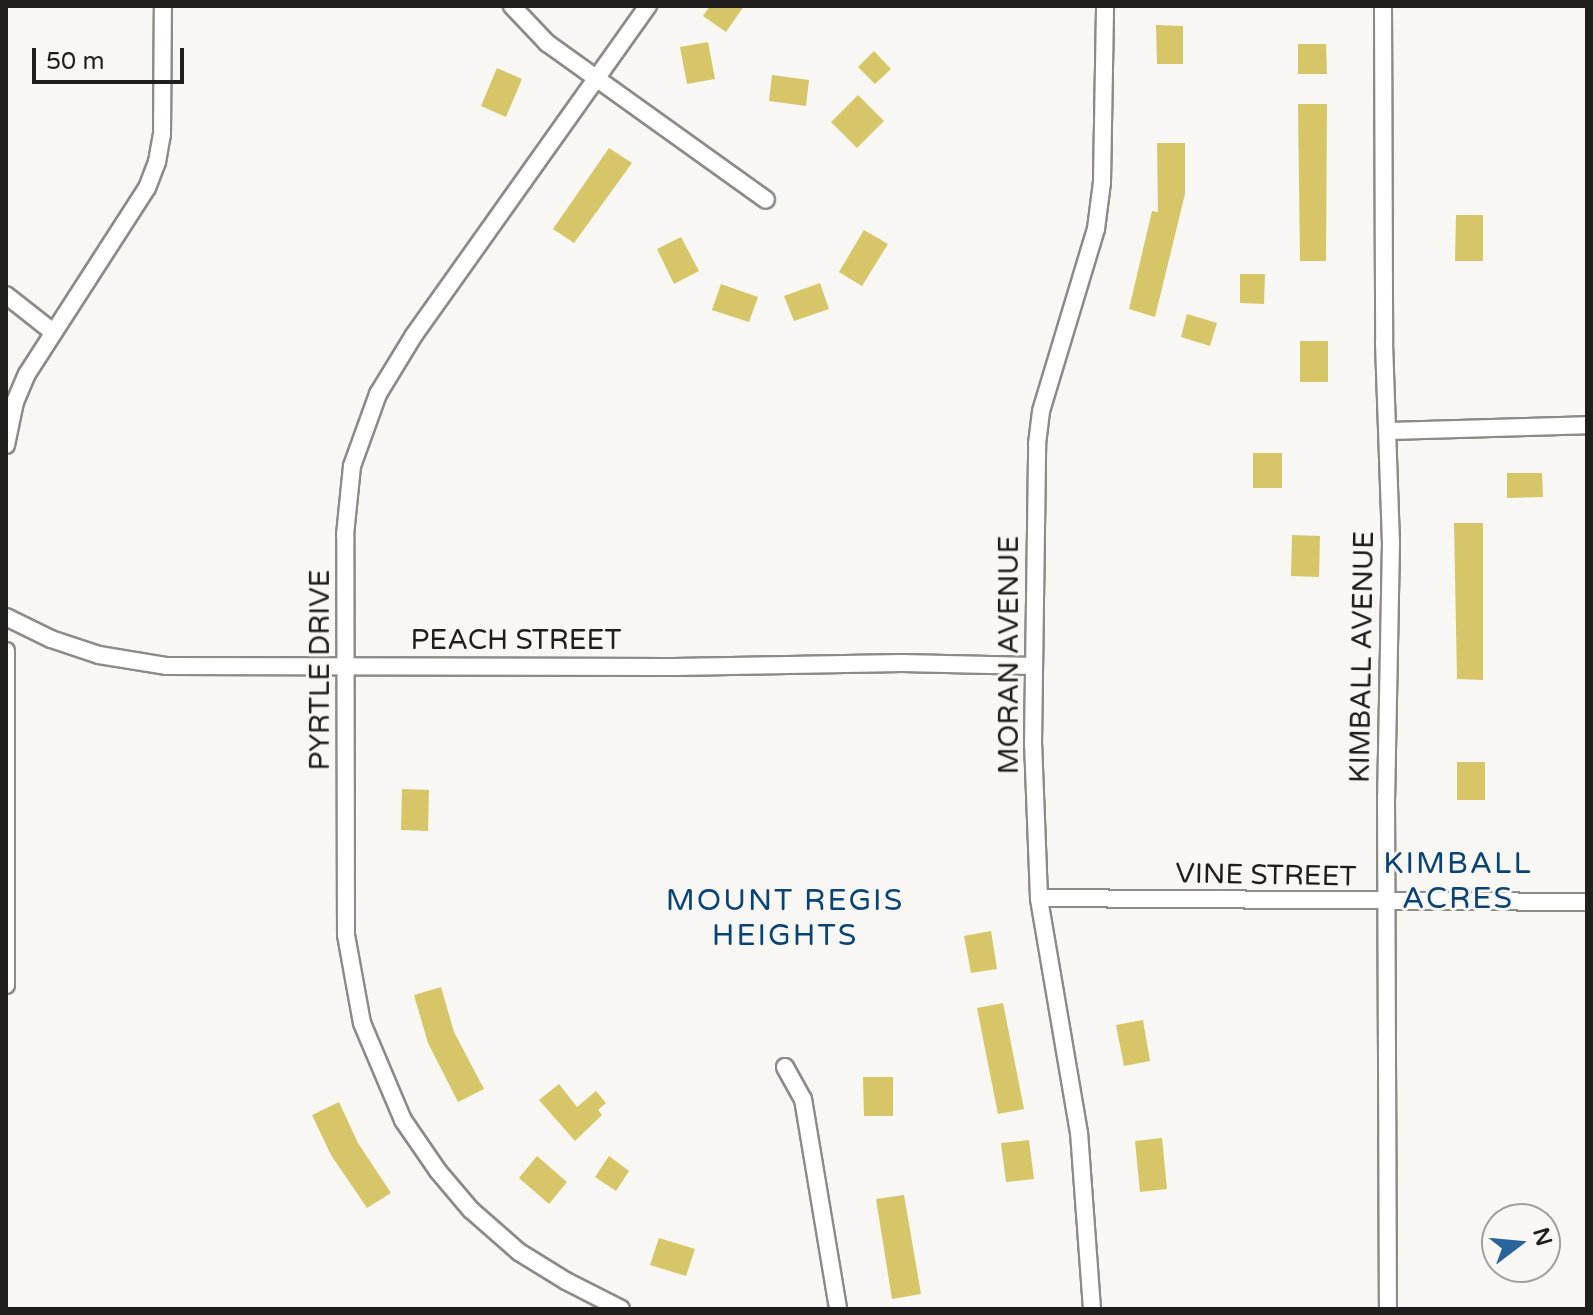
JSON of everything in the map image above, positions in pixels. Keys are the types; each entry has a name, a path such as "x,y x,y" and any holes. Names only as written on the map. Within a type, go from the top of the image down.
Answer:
{"street":[{"path":"6,445 15,402 27,374 147,188 157,162 162,135 163,6"},
{"path":"512,6 547,43 766,200"},
{"name":"PYRTLE DRIVE","path":"621,1309 566,1281 486,1225 413,1138 384,1080 362,1023 346,935 346,504 352,466 378,394 414,335 648,6"},
{"name":"MORAN AVENUE","path":"1092,1309 1079,1133 1039,898 1034,666 1037,444 1041,411 1096,229 1102,182 1105,6"},
{"name":"KIMBALL AVENUE","path":"1383,6 1384,343 1389,431 1388,1309"},
{"path":"6,295 53,332"},
{"path":"1389,431 1587,425"},
{"name":"PEACH STREET","path":"6,617 51,639 136,663 231,667 674,667 902,663 1034,666"},
{"path":"6,651 6,985"},
{"name":"VINE STREET","path":"1039,898 1387,903 1587,902"},
{"path":"785,1067 803,1099 838,1309"}],"building":[{"path":"710,6 744,6 726,32 703,16"},
{"path":"1156,25 1183,26 1183,64 1157,64"},
{"path":"708,42 715,79 687,84 680,47"},
{"path":"1298,44 1326,44 1327,74 1298,74"},
{"path":"874,51 891,69 875,84 858,67"},
{"path":"497,68 522,79 506,117 481,106"},
{"path":"772,75 809,80 806,106 769,101"},
{"path":"858,95 884,121 857,148 831,122"},
{"path":"1298,104 1327,104 1326,261 1300,261"},
{"path":"1157,143 1185,143 1185,194 1155,317 1129,309 1152,211 1158,212"},
{"path":"609,148 632,163 574,243 553,229"},
{"path":"1456,215 1483,215 1483,261 1455,261"},
{"path":"864,230 888,244 862,286 839,272"},
{"path":"681,237 699,271 674,284 657,249"},
{"path":"1240,274 1265,274 1264,304 1240,303"},
{"path":"820,283 829,309 794,321 784,296"},
{"path":"721,284 758,297 749,322 712,310"},
{"path":"1187,314 1217,323 1210,346 1181,337"},
{"path":"1300,341 1328,341 1328,382 1300,382"},
{"path":"1253,453 1282,453 1282,488 1253,488"},
{"path":"1507,473 1542,473 1543,497 1507,498"},
{"path":"1454,523 1483,523 1483,680 1457,679"},
{"path":"1292,535 1320,536 1319,577 1291,576"},
{"path":"1457,762 1485,762 1485,800 1457,800"},
{"path":"402,789 429,790 428,831 401,830"},
{"path":"991,931 997,969 971,973 964,936"},
{"path":"441,987 454,1032 484,1089 458,1102 428,1043 414,995"},
{"path":"1003,1003 1024,1109 998,1114 977,1008"},
{"path":"1143,1020 1150,1061 1124,1066 1116,1025"},
{"path":"863,1077 893,1077 893,1116 864,1116"},
{"path":"559,1084 577,1107 596,1091 606,1103 598,1110 602,1115 575,1141 539,1100"},
{"path":"339,1102 358,1143 391,1193 367,1208 331,1155 312,1115"},
{"path":"1162,1138 1167,1189 1140,1192 1135,1141"},
{"path":"1029,1140 1034,1179 1006,1182 1001,1143"},
{"path":"537,1156 567,1182 549,1204 519,1178"},
{"path":"609,1156 629,1171 616,1191 595,1177"},
{"path":"904,1195 921,1294 892,1299 876,1199"},
{"path":"659,1238 695,1249 686,1276 650,1265"}],"district":[{"name":"KIMBALL ACRES","path":"1458,881"},
{"name":"MOUNT REGIS HEIGHTS","path":"785,918"}]}
